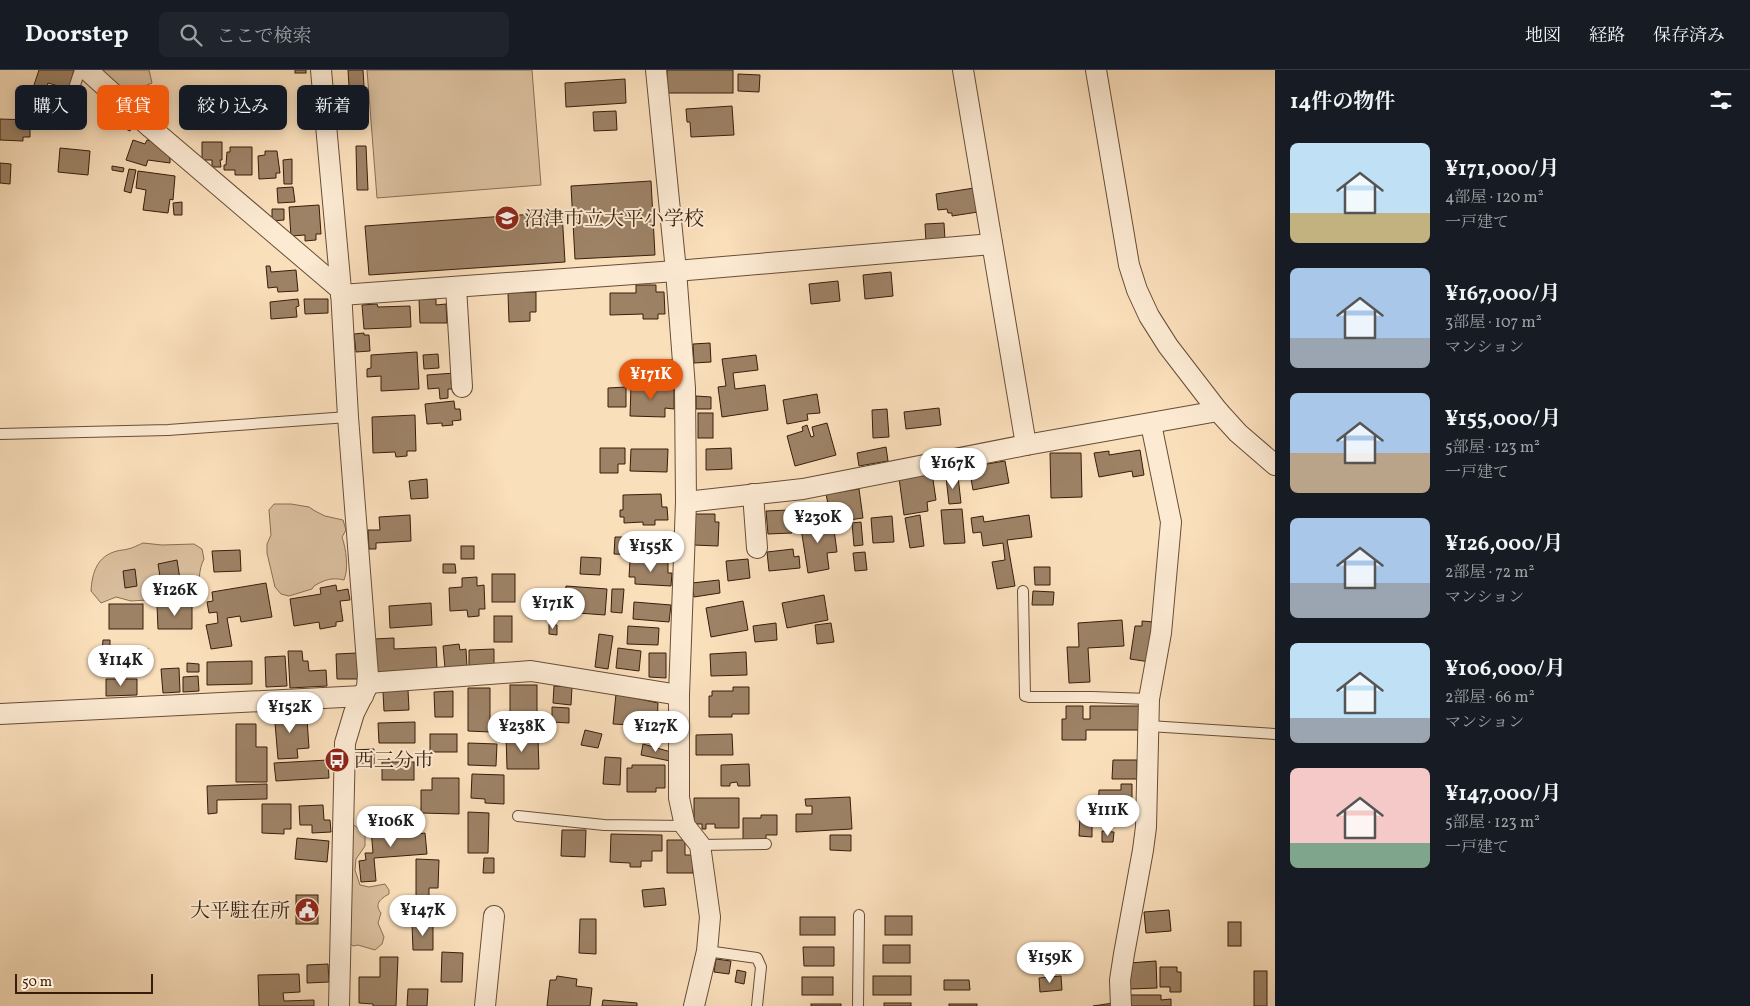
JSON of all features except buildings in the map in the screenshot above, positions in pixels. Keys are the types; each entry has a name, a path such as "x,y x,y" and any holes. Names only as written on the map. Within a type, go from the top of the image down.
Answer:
{"street":[{"path":"87,70 341,292 456,287 676,271 992,244"},
{"path":"321,70 341,292 365,689 347,731 345,743 339,1006"},
{"path":"656,70 676,271 685,388 686,502 679,695 679,798 685,826 700,845 710,917 707,951 694,1006"},
{"path":"963,70 1026,446"},
{"path":"1096,70 1129,265 1137,290 1149,316 1168,346 1218,411 1238,433 1275,465"},
{"path":"456,287 462,387"},
{"path":"686,502 803,489 1218,411"},
{"path":"1121,1006 1120,980 1146,827 1149,699 1161,634 1171,522 1151,424"},
{"path":"753,494 757,548"},
{"path":"0,714 365,689 531,671 679,695"},
{"path":"484,1006 494,916"}],"lane":[{"path":"75,85 80,70"},
{"path":"0,434 168,430 348,417"},
{"path":"1022,591 1025,696 1149,699"},
{"path":"1149,726 1275,734"},
{"path":"518,816 604,825 685,826"},
{"path":"700,845 766,844"},
{"path":"858,1006 859,915"},
{"path":"707,951 757,958 761,967 757,1006"}],"shaded area":[{"path":"98,70 149,70 152,83 147,85 117,85"},
{"path":"367,70 532,70 541,185 377,198"},
{"path":"274,504 309,507 325,516 343,520 346,530 342,537 347,564 344,580 336,579 321,582 312,589 289,596 281,594 275,587 267,553 267,544 271,535 269,510"},
{"path":"143,543 162,545 194,544 202,549 204,559 197,595 152,603 147,600 131,601 116,597 101,603 91,591 94,572 100,561 110,553 130,549"},
{"path":"354,825 365,834 365,846 356,859 355,870 360,885 369,887 385,884 389,890 389,894 378,904 381,913 378,923 384,937 382,944 375,950 358,945 353,946 347,941 348,827"}],"place":[{"name":"沼津市立大平小学校","path":"507,218"},
{"name":"西三分市","path":"337,760"},
{"name":"大平駐在所","path":"307,910"}]}
